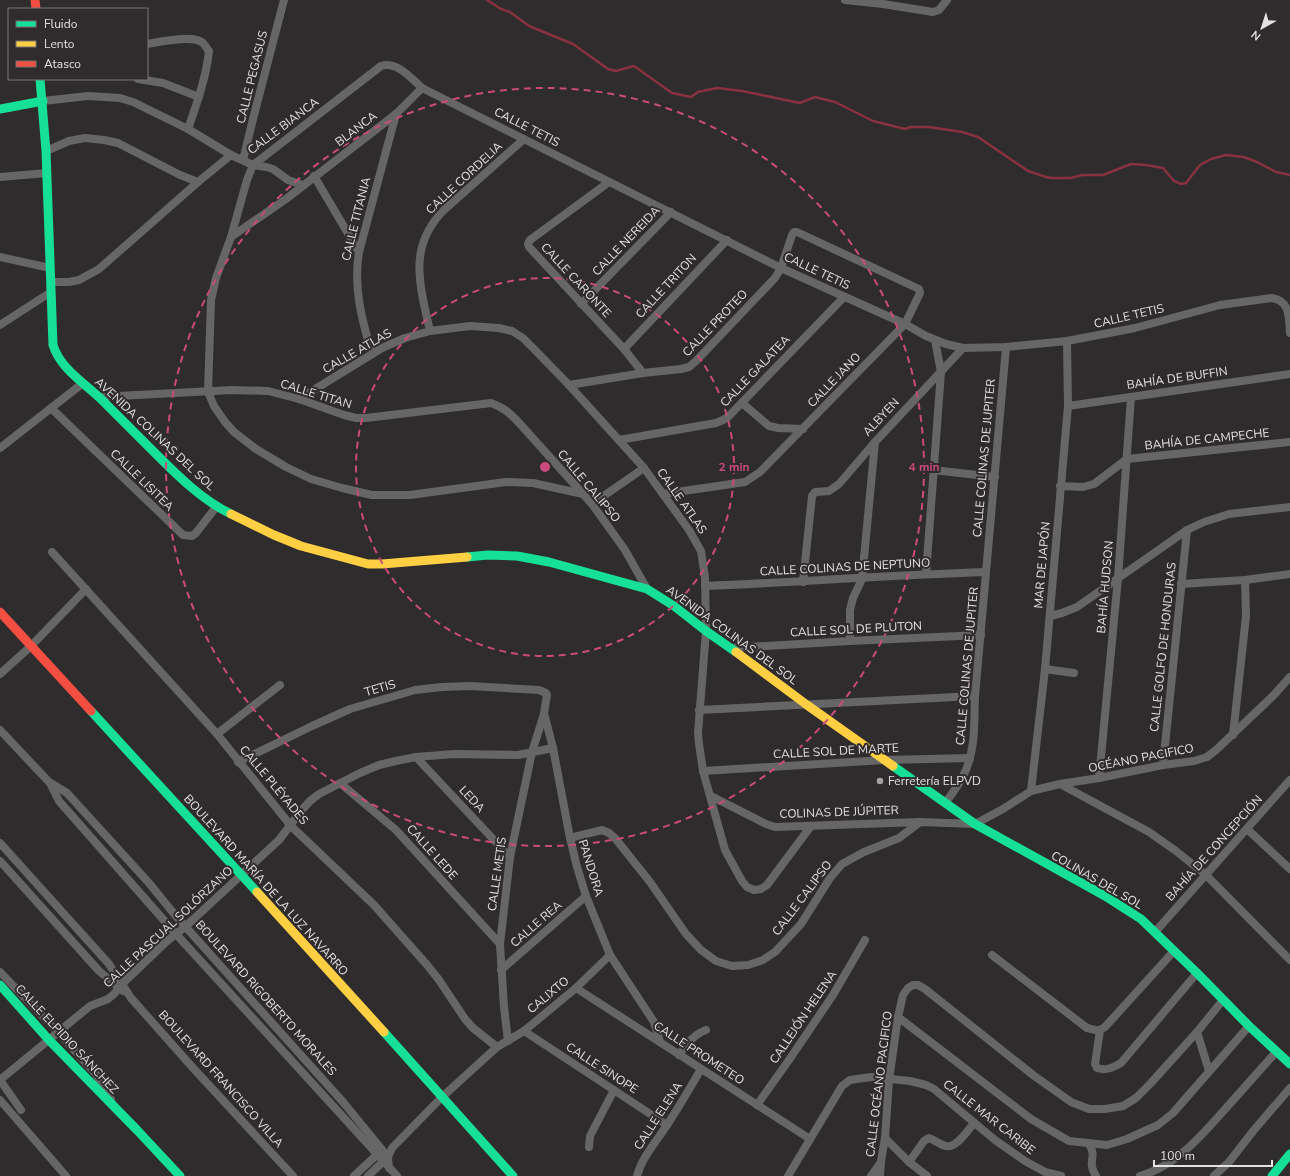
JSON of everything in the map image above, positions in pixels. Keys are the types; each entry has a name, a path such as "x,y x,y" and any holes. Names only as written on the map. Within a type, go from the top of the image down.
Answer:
{"street":[{"name":"CALLE PEGASUS","path":"243,160 284,0"},
{"path":"845,0 882,2 933,12 939,10 947,0"},
{"path":"148,44 178,39 193,39 203,42 209,51 208,63 199,97 188,129"},
{"name":"CALLE BIANCA","path":"51,282 69,282 79,280 99,269 195,180 231,155 253,165 380,66 386,64"},
{"name":"CALLE TETIS","path":"386,64 395,66 403,71 422,88 609,182 781,268 946,344 963,348 1006,347 1067,340 1135,328 1220,305 1272,298 1284,302 1288,307 1290,333"},
{"name":"AVENIDA COLINAS DEL SOL","path":"40,80 46,151 53,345 56,354 65,367 99,397 171,469 198,493 216,507 274,535 301,546 355,561 382,564 488,555 517,556 548,562 647,589 674,606 807,705 945,803"},
{"path":"144,80 163,83 199,97"},
{"name":"BLANCA","path":"231,237 286,199 302,185 396,114 422,88"},
{"path":"0,109 43,101 88,96 120,98 148,108 188,129 231,155"},
{"name":"CALLE TITANIA","path":"372,354 364,328 358,300 356,266 396,114"},
{"path":"46,151 69,141 85,138 104,140 118,143 180,175 195,180"},
{"name":"CALLE CORDELIA","path":"430,331 419,277 419,262 422,244 427,231 435,219 444,210 524,139"},
{"path":"302,185 288,180 273,169 253,165 247,180 231,237 216,278 211,300 208,392 214,406 234,432 256,449 286,467 311,479 372,495 410,495 506,482 532,483 583,494"},
{"path":"0,177 47,173"},
{"path":"314,176 359,252"},
{"name":"CALLE CARONTE","path":"609,182 530,240 528,244 529,247 581,304 624,349 643,373"},
{"name":"CALLE NEREIDA","path":"581,304 671,212"},
{"name":"CALLE PROTEO","path":"569,385 689,367 775,278 781,268 794,232 797,232 920,291"},
{"name":"CALLE TRITON","path":"624,349 727,240"},
{"path":"0,257 50,268"},
{"name":"CALLE JANO","path":"663,494 745,482 754,478 905,324 920,291"},
{"path":"0,325 51,292"},
{"name":"CALLE GALATEA","path":"619,440 716,423 728,417 844,297"},
{"name":"CALLE ATLAS","path":"299,399 372,354 401,340 430,331 470,326 499,328 512,331 528,343 569,385 644,468 689,530 701,551 704,565 706,631 699,710 699,744 703,771 725,850 742,881 747,887 754,890 761,889 767,885 811,826"},
{"path":"926,574 941,372 935,340"},
{"name":"MAR DE JAPÓN","path":"1031,791 1045,669 1068,406 1067,340"},
{"name":"CALLE COLINAS DE JUPITER","path":"945,803 959,784 966,771 972,749 1006,347"},
{"name":"ALBYEN","path":"803,582 812,496 815,492 834,489 875,442 963,348"},
{"name":"BAHÍA DE BUFFIN","path":"1068,406 1290,374"},
{"path":"0,448 83,384"},
{"name":"CALLE TITAN","path":"99,397 232,390 268,392 299,399 356,418 491,404 501,407"},
{"name":"BAHÍA HUDSON","path":"1099,778 1118,578 1131,396"},
{"path":"742,402 769,426 778,428 803,429"},
{"name":"CALLE CALIPSO","path":"501,407 510,413 592,504 625,550 647,589"},
{"name":"CALLE LISITEA","path":"51,408 183,535 192,536 196,533 216,507"},
{"path":"850,641 850,610 853,598 862,579 875,442"},
{"name":"BAHÍA DE CAMPECHE","path":"1127,459 1290,442"},
{"path":"1060,486 1082,487 1094,484 1127,459"},
{"path":"592,504 644,468"},
{"path":"933,470 995,477"},
{"path":"1050,616 1077,607 1187,530 1210,519 1229,514 1290,507"},
{"name":"CALLE GOLFO DE HONDURAS","path":"1164,766 1187,530"},
{"name":"CALLE PLÉYADES","path":"52,552 216,734 291,826 374,905 428,966 465,1019 473,1028 497,1047"},
{"name":"CALLE COLINAS DE NEPTUNO","path":"705,586 986,572"},
{"path":"1181,584 1245,580 1290,574"},
{"path":"1232,735 1246,616 1245,580"},
{"path":"0,674 31,646 86,589"},
{"name":"BOULEVARD MARÍA DE LA LUZ NAVARRO","path":"0,612 242,875 513,1176"},
{"name":"CALLE SOL DE PLUTON","path":"731,648 981,635"},
{"path":"1045,669 1074,673"},
{"name":"OCÉANO PACIFICO","path":"975,824 1003,809 1031,791 1060,784 1194,761 1207,757 1273,696 1290,677"},
{"path":"216,734 280,685"},
{"name":"TETIS","path":"238,762 350,709 415,690 470,686 540,690"},
{"name":"PANDORA","path":"540,690 547,695 544,713 554,748 570,838 586,896 610,955 654,1022 660,1042"},
{"path":"699,710 910,698 976,696"},
{"name":"CALLE METIS","path":"508,1041 500,944 510,857 532,752 544,713"},
{"name":"BOULEVARD RIGOBERTO MORALES","path":"0,730 49,782 67,793 149,883 185,927 343,1102 379,1153"},
{"name":"CALLE PASCUAL SOLÓRZANO","path":"0,1080 90,1006 108,999 114,994 120,986 279,840 310,802 319,794 379,765 416,758 454,754 518,755 554,748"},
{"name":"LEDA","path":"416,758 510,857"},
{"name":"CALLE SOL DE MARTE","path":"703,771 885,760 970,758"},
{"name":"BAHÍA DE CONCEPCIÓN","path":"1155,932 1290,781"},
{"name":"BOULEVARD RIGOBERTO MORALES","path":"49,782 59,801 176,934 379,1153 397,1176"},
{"name":"CALLE LEDE","path":"340,783 396,830 500,944"},
{"path":"1060,784 1149,832 1176,851 1206,875 1290,960"},
{"name":"COLINAS DE JÚPITER","path":"711,796 766,824 775,827 920,822 975,824"},
{"name":"COLINAS DEL SOL","path":"945,803 975,824 1105,896 1141,919 1249,1026 1290,1064"},
{"name":"CALLE CALIPSO","path":"570,838 602,830 615,838 650,882 686,934 701,950 716,961 732,966 748,965 763,960 775,952 801,924 830,878 842,864 864,852 898,838 920,822"},
{"path":"1246,829 1290,869"},
{"name":"BOULEVARD FRANCISCO VILLA","path":"0,844 109,964 120,986"},
{"name":"BOULEVARD FRANCISCO VILLA","path":"0,861 99,971 120,986 132,998 194,1069 293,1176"},
{"name":"CALLE REA","path":"501,970 586,896"},
{"name":"CALLEJÓN HELENA","path":"757,1105 833,995 865,940"},
{"path":"992,955 1087,1028 1100,1030 1105,1027 1174,951"},
{"name":"CALIXTO","path":"392,1148 442,1097 497,1047 524,1031 576,988 610,955"},
{"name":"CALLE ELPIDIO SÁNCHEZ","path":"0,972 95,1073 103,1084 116,1109"},
{"path":"1100,1030 1095,1064 1097,1068 1103,1070 1112,1068 1120,1063 1197,973"},
{"name":"CALLE ELPIDIO SÁNCHEZ","path":"0,985 49,1040 180,1176"},
{"name":"CALLE OCÉANO PACIFICO","path":"880,1176 885,1138 889,1080 898,1017 903,995 908,988 913,985 918,985 925,989 1033,1075 1071,1102 1089,1109 1105,1110 1123,1106 1136,1098 1196,1032"},
{"name":"CALLE PROMETEO","path":"576,988 701,1070 810,1138"},
{"path":"1209,1071 1196,1032 1223,1000"},
{"path":"898,1017 1032,1119 1069,1141 1107,1145 1158,1125 1173,1113 1249,1026"},
{"path":"679,1055 692,1038 698,1033 706,1030"},
{"name":"CALLE SINOPE","path":"524,1031 667,1125"},
{"path":"1140,1176 1164,1167 1179,1157 1195,1143 1276,1052"},
{"name":"CALLE ELENA","path":"637,1176 648,1152 667,1125 701,1070"},
{"name":"CALLE MAR CARIBE","path":"788,1176 842,1086 850,1080 860,1077 871,1077 926,1085 934,1089 995,1140 1025,1161 1045,1172 1061,1176"},
{"path":"0,1080 21,1110"},
{"path":"1214,1176 1230,1162 1254,1130 1290,1088"},
{"path":"589,1148 590,1136 614,1090"},
{"path":"0,1100 66,1176"},
{"path":"909,1162 924,1142 929,1138 949,1147 954,1145 974,1123"},
{"path":"885,1138 909,1162 927,1176"},
{"path":"1089,1144 1093,1150 1091,1169 1096,1176"},
{"path":"354,1176 379,1153 392,1148"},
{"path":"368,1176 387,1162 392,1148"},
{"path":"1272,1176 1290,1154"},
{"path":"871,1176 881,1161"}],"waterway":[{"path":"487,0 501,9 510,12 529,26 573,44 608,69 616,71 634,66 672,93 691,97 698,92 717,88 742,91 800,103 815,97 835,102 873,121 905,129 910,127 929,127 962,132 978,137 1028,171 1046,177 1071,178 1082,175 1103,175 1131,164 1163,168 1174,181 1181,184 1186,183 1200,165 1211,159 1226,155 1244,157 1276,172 1290,175"}],"traffic: fast":[{"path":"40,80 46,151 53,345 62,362 74,376 103,401 164,462 200,495 231,514"},
{"path":"0,109 43,101"},
{"path":"467,557 488,555 517,556 549,562 647,589 674,606 736,652"},
{"path":"91,711 257,892"},
{"path":"893,766 975,824 1105,896 1141,919 1249,1026 1290,1064"},
{"path":"0,985 49,1040 180,1176"},
{"path":"384,1032 513,1176"},
{"path":"1272,1176 1290,1154"}],"traffic: slow":[{"path":"231,514 274,535 301,546 368,564 467,557"},
{"path":"736,652 893,766"},
{"path":"257,892 384,1032"}],"traffic: jam":[{"path":"35,0 36,8"},
{"path":"0,612 91,711"}],"place":[{"name":"Ferretería ELPVD","path":"880,781"}]}
